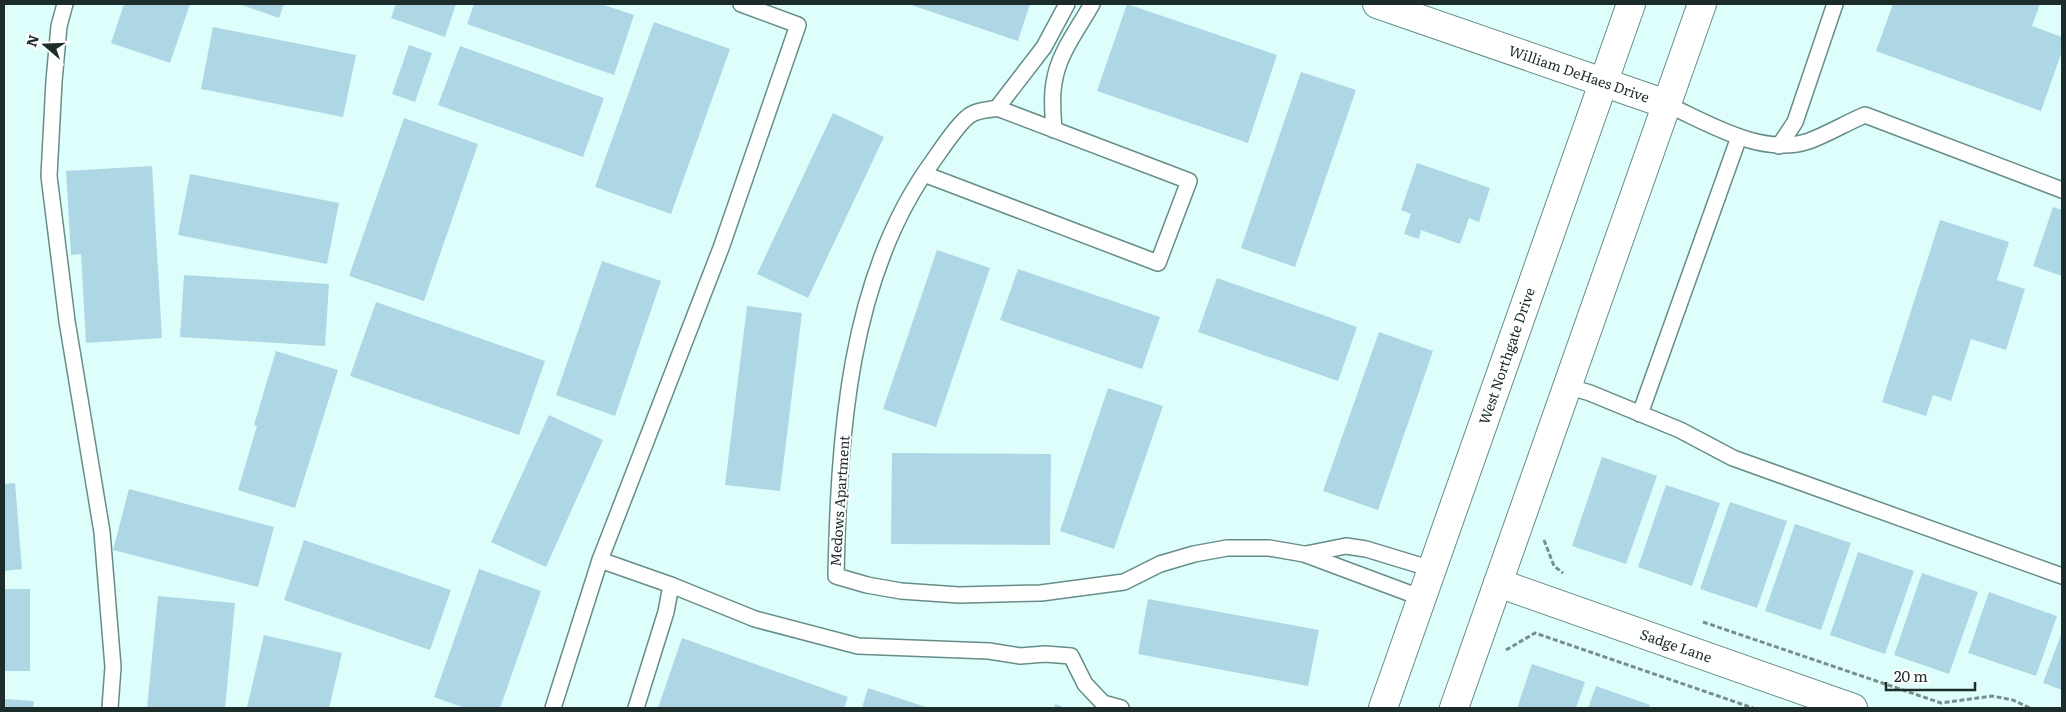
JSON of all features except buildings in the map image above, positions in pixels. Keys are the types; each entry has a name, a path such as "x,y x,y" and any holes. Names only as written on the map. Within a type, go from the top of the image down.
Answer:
{"main road":[{"name":"William DeHaes Drive","path":"1377,4 1666,104"},
{"name":"West Northgate Drive","path":"1383,708 1631,4"},
{"path":"1454,708 1702,4"},
{"name":"Sadge Lane","path":"1498,584 1853,708"}],"lane":[{"path":"65,4 59,26 49,176 67,321 102,532 114,667 110,708"},
{"path":"553,708 600,560 721,248 798,25 740,4"},
{"path":"924,174 1158,263 1189,181 998,108 1044,47 1067,4"},
{"path":"1054,130 1052,103 1054,82 1063,53 1092,4"},
{"path":"1779,146 1795,122 1835,4"},
{"name":"William DeHaes Drive","path":"1666,104 1746,140 1779,146"},
{"name":"Medows Apartment","path":"998,108 971,114 950,137 924,174 901,214 875,275 865,312 852,376 841,455 836,576 867,585 901,591 958,595 1041,594 1124,582 1160,564 1194,554 1227,548 1269,548 1304,554 1422,598"},
{"path":"1779,146 1807,141 1865,115 2062,190"},
{"path":"1640,414 1739,137"},
{"path":"1567,386 1590,393 1680,430 1733,458 2062,576"},
{"name":"Medows Apartment","path":"1304,554 1346,546 1366,549 1432,570"},
{"path":"600,560 671,585 755,619 858,646 989,651 1020,656 1045,654 1071,656 1085,684 1103,703 1121,708"},
{"path":"636,708 666,612 671,585"}],"path":[{"path":"1502,652 1535,633 1753,708"}]}
